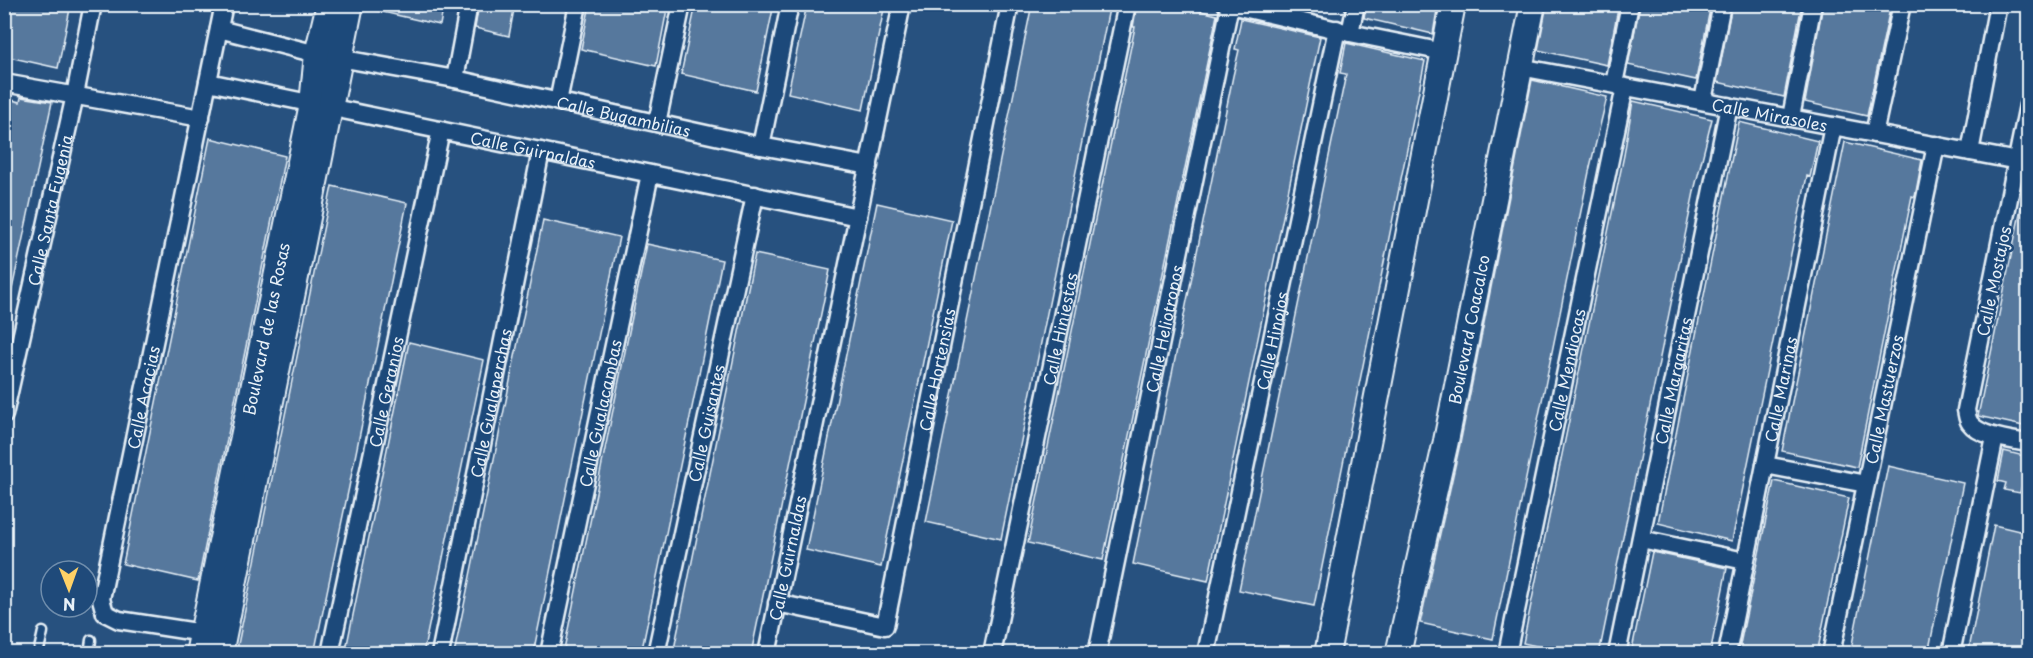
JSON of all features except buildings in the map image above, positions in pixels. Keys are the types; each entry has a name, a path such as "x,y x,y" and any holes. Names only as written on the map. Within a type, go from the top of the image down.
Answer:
{"main road":[{"name":"Boulevard de las Rosas","path":"220,654 322,106 328,57 329,4"},
{"name":"Boulevard de las Rosas","path":"328,57 351,4"},
{"path":"1327,654 1453,4"},
{"name":"Boulevard Coacalco","path":"1398,654 1446,441 1533,4"},
{"name":"Boulevard de las Rosas","path":"200,643 322,106"}],"street":[{"name":"Calle Santa Eugenia","path":"4,416 93,4"},
{"name":"Calle Acacias","path":"200,643 119,620 105,613 101,599 224,4"},
{"path":"455,79 469,4"},
{"path":"558,102 578,4"},
{"path":"657,123 682,4"},
{"path":"761,146 790,4"},
{"path":"868,166 902,4"},
{"name":"Calle Hortensias","path":"777,603 885,626 1010,4"},
{"name":"Calle Hiniestas","path":"992,654 1127,4"},
{"name":"Calle Hinojos","path":"1206,654 1343,31 1356,4"},
{"name":"Calle Mendiocas","path":"1507,654 1619,86 1630,4"},
{"path":"1704,101 1722,4"},
{"path":"1791,117 1813,4"},
{"path":"1874,134 1902,4"},
{"path":"1970,152 1998,4"},
{"path":"1228,5 1268,9 1343,31 1444,52"},
{"name":"Calle Heliotropos","path":"1097,654 1228,5"},
{"name":"Calle Bugambilias","path":"219,29 328,57 455,79 761,146 868,166"},
{"name":"Calle Mirasoles","path":"1520,67 2018,161"},
{"name":"Calle Guirnaldas","path":"208,82 858,217"},
{"path":"4,83 201,118"},
{"name":"Calle Mostajos","path":"1995,437 1975,429 1968,421 1966,410 2028,105"},
{"name":"Calle Margaritas","path":"1617,654 1729,106"},
{"name":"Calle Marinas","path":"1727,654 1833,126"},
{"name":"Calle Geranios","path":"330,654 441,130"},
{"name":"Calle Mastuerzos","path":"1831,654 1936,146"},
{"name":"Calle Gualaperchas","path":"440,654 541,151"},
{"name":"Calle Guirnaldas","path":"767,654 868,166"},
{"name":"Calle Gualacambas","path":"549,654 650,174"},
{"name":"Calle Guisantes","path":"656,654 755,195"},
{"path":"1951,654 1995,437 2028,443"},
{"path":"1765,465 1866,484"},
{"path":"1641,538 1745,561"}],"lane":[{"path":"38,654 43,632"},
{"path":"89,654 92,640"}]}
